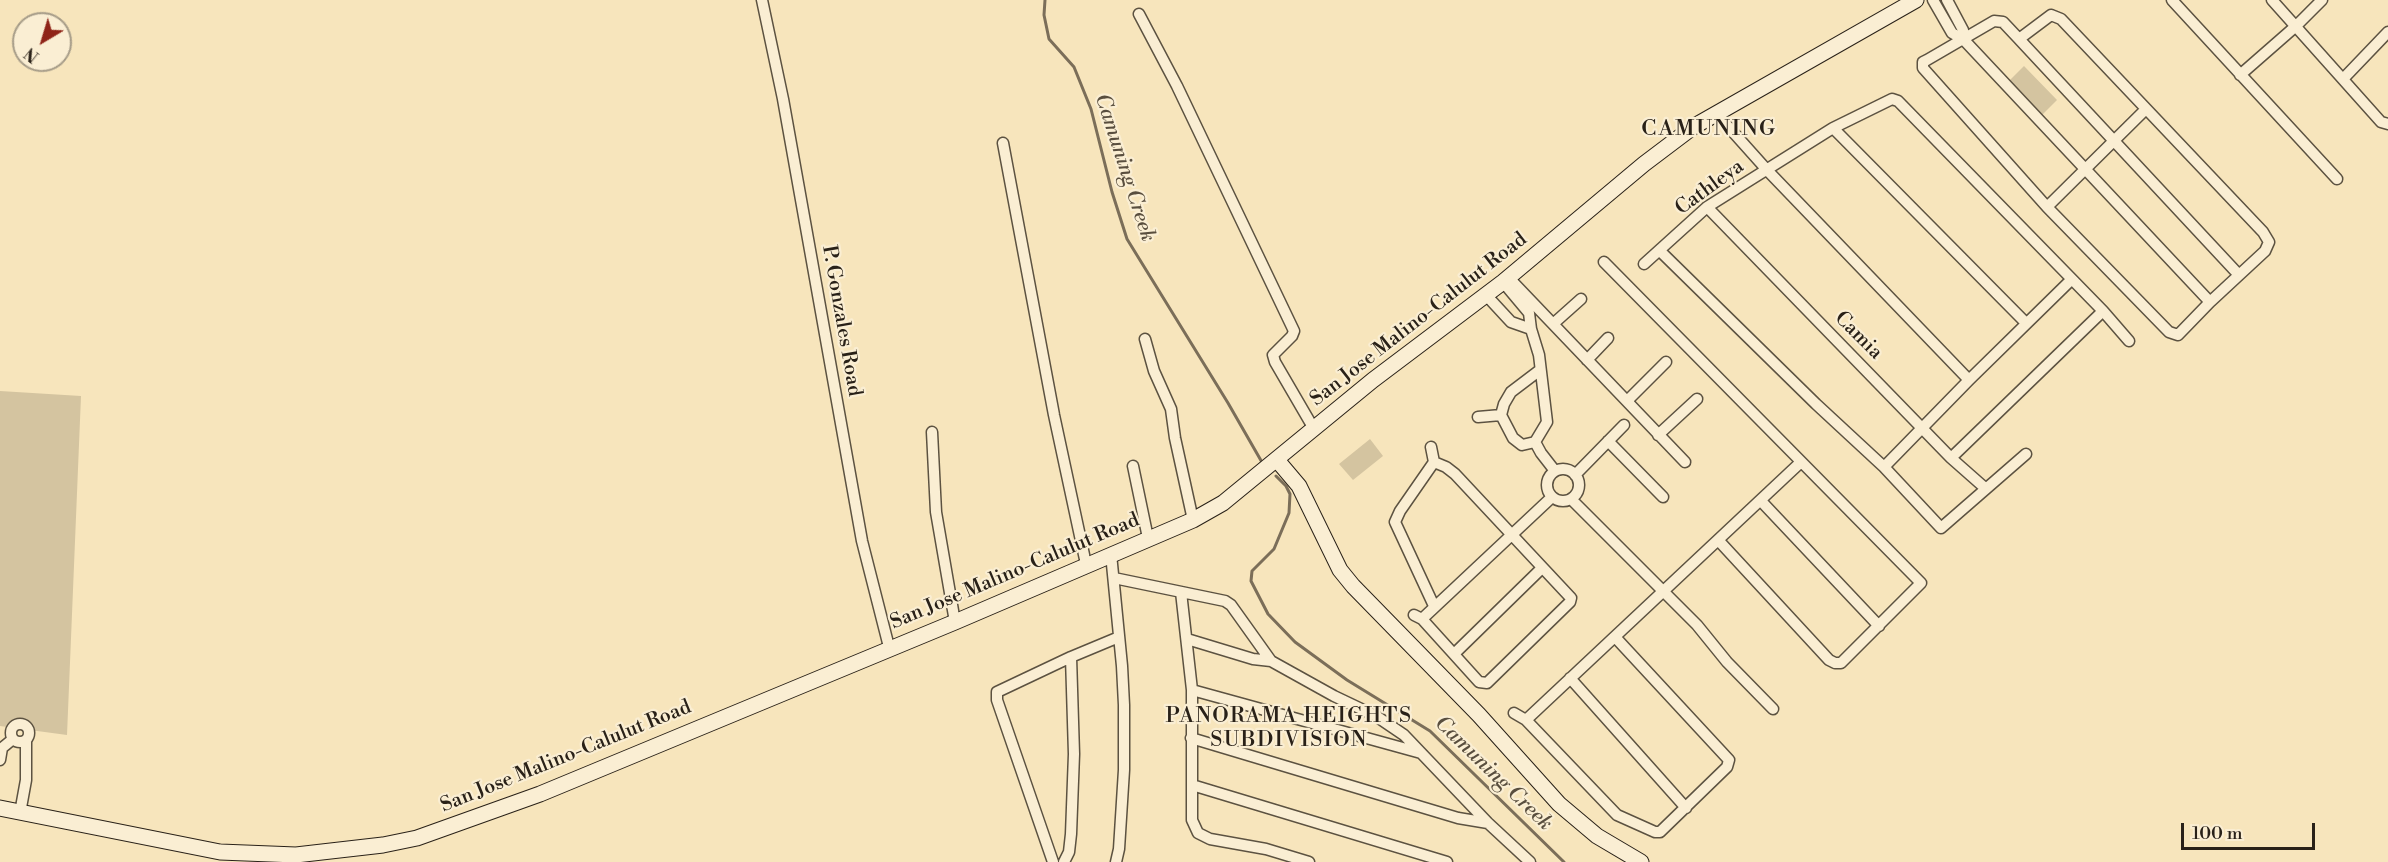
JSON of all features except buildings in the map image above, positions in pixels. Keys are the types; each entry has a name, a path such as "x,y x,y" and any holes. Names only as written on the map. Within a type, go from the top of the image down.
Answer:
{"main road":[{"name":"San Jose Malino-Calulut Road","path":"0,808 220,852 296,855 383,845 417,838 540,794 889,647 955,622 1193,520 1223,503 1373,380 1506,280 1663,149 1716,113 1916,0"},
{"path":"1277,460 1299,486 1340,570 1353,586 1479,715 1565,810 1597,836 1641,862"}],"street":[{"name":"P. Gonzales Road","path":"762,0 783,99 862,541 889,647"},
{"path":"1933,0 1952,33 1964,40 2210,302"},
{"path":"1947,0 1963,30 1964,40"},
{"path":"2172,0 2337,179"},
{"path":"2272,0 2381,122 2388,124"},
{"path":"2240,75 2322,0"},
{"path":"1942,17 1952,10"},
{"path":"1139,14 1177,86 1294,331 1273,355 1314,429"},
{"path":"2019,39 2050,15 2056,16 2267,238 2269,242 2265,251 2178,335 2172,334 2047,207 1923,68 1923,62 1994,21 2003,22 2239,274"},
{"path":"2343,79 2388,32"},
{"name":"Cathleya","path":"1644,264 1707,207 1833,128 1889,100 1898,101 2071,280"},
{"path":"2047,207 2146,109"},
{"path":"1716,113 1767,170 1969,380"},
{"path":"1833,128 2026,323"},
{"path":"1002,143 1054,415 1086,564"},
{"name":"Camia","path":"1707,207 1951,458 1985,489"},
{"path":"1660,251 1816,404 1884,467 1941,528 2026,454"},
{"path":"1604,262 1921,583 1841,663 1829,660 1719,541"},
{"path":"1506,280 1553,324 1685,462"},
{"path":"1506,280 1529,313 1539,355 1546,401 1547,422 1535,442 1522,445 1513,438 1501,414 1511,392 1540,370"},
{"path":"1884,467 2071,280 2103,311 2128,341"},
{"path":"1486,295 1511,322 1531,328"},
{"path":"1553,324 1581,299"},
{"path":"1951,458 2103,311"},
{"path":"1587,360 1608,338"},
{"path":"1145,339 1154,371 1171,409 1193,520"},
{"path":"1627,401 1666,362"},
{"path":"1658,435 1697,399"},
{"path":"1478,417 1501,414"},
{"path":"1575,475 1624,425"},
{"path":"932,432 936,512 955,622"},
{"path":"1608,441 1663,497"},
{"path":"1535,442 1540,453 1555,471"},
{"path":"1431,447 1434,462 1400,511 1395,522 1434,606"},
{"path":"1434,462 1455,474 1510,534 1542,568 1570,594 1570,602 1487,683 1479,682 1418,617 1434,606 1510,534 1552,496"},
{"path":"1526,720 1801,462"},
{"path":"1133,466 1148,538"},
{"path":"1567,470 1575,475 1578,490 1571,499 1560,500 1552,496 1547,484 1555,471 1567,470"},
{"path":"1571,499 1697,625 1727,662 1773,709"},
{"path":"1761,501 1879,626"},
{"path":"1111,554 1122,666 1124,770 1119,849 1116,862"},
{"path":"1454,654 1542,568"},
{"path":"1114,578 1225,601 1231,605 1271,661"},
{"path":"1181,592 1192,690 1192,820 1198,833 1210,839 1266,849 1310,862"},
{"path":"1053,862 996,697 997,692 1119,637"},
{"path":"1514,713 1526,720 1617,815 1658,832 1727,767 1729,760 1615,637"},
{"path":"1187,639 1253,659 1271,661 1376,716 1404,735 1488,823 1530,862"},
{"path":"1064,862 1069,852 1072,822 1074,754 1071,657"},
{"path":"1570,678 1686,808"},
{"path":"1192,690 1422,753"},
{"path":"13,739 12,729 20,724 28,730 26,780 20,813"},
{"path":"1191,738 1458,818 1488,823"},
{"path":"13,739 19,742 26,740"},
{"path":"0,760 2,748 13,739"},
{"path":"1192,784 1447,862"}],"shaded area":[{"path":"2024,66 2057,100 2041,116 2008,82"},
{"path":"0,391 81,396 67,735 0,726"},
{"path":"1370,439 1383,456 1353,480 1339,464"}],"waterway":[{"name":"Camuning Creek","path":"1045,0 1044,15 1049,39 1074,67 1091,109 1112,192 1127,239 1263,464"},
{"name":"Camuning Creek","path":"1276,476 1290,494 1289,513 1274,549 1252,571 1251,581 1268,614 1295,642 1347,680 1430,731 1564,862"}],"district":[{"name":"CAMUNING","path":"1709,130"},
{"name":"PANORAMA HEIGHTS SUBDIVISION","path":"1289,729"}]}
